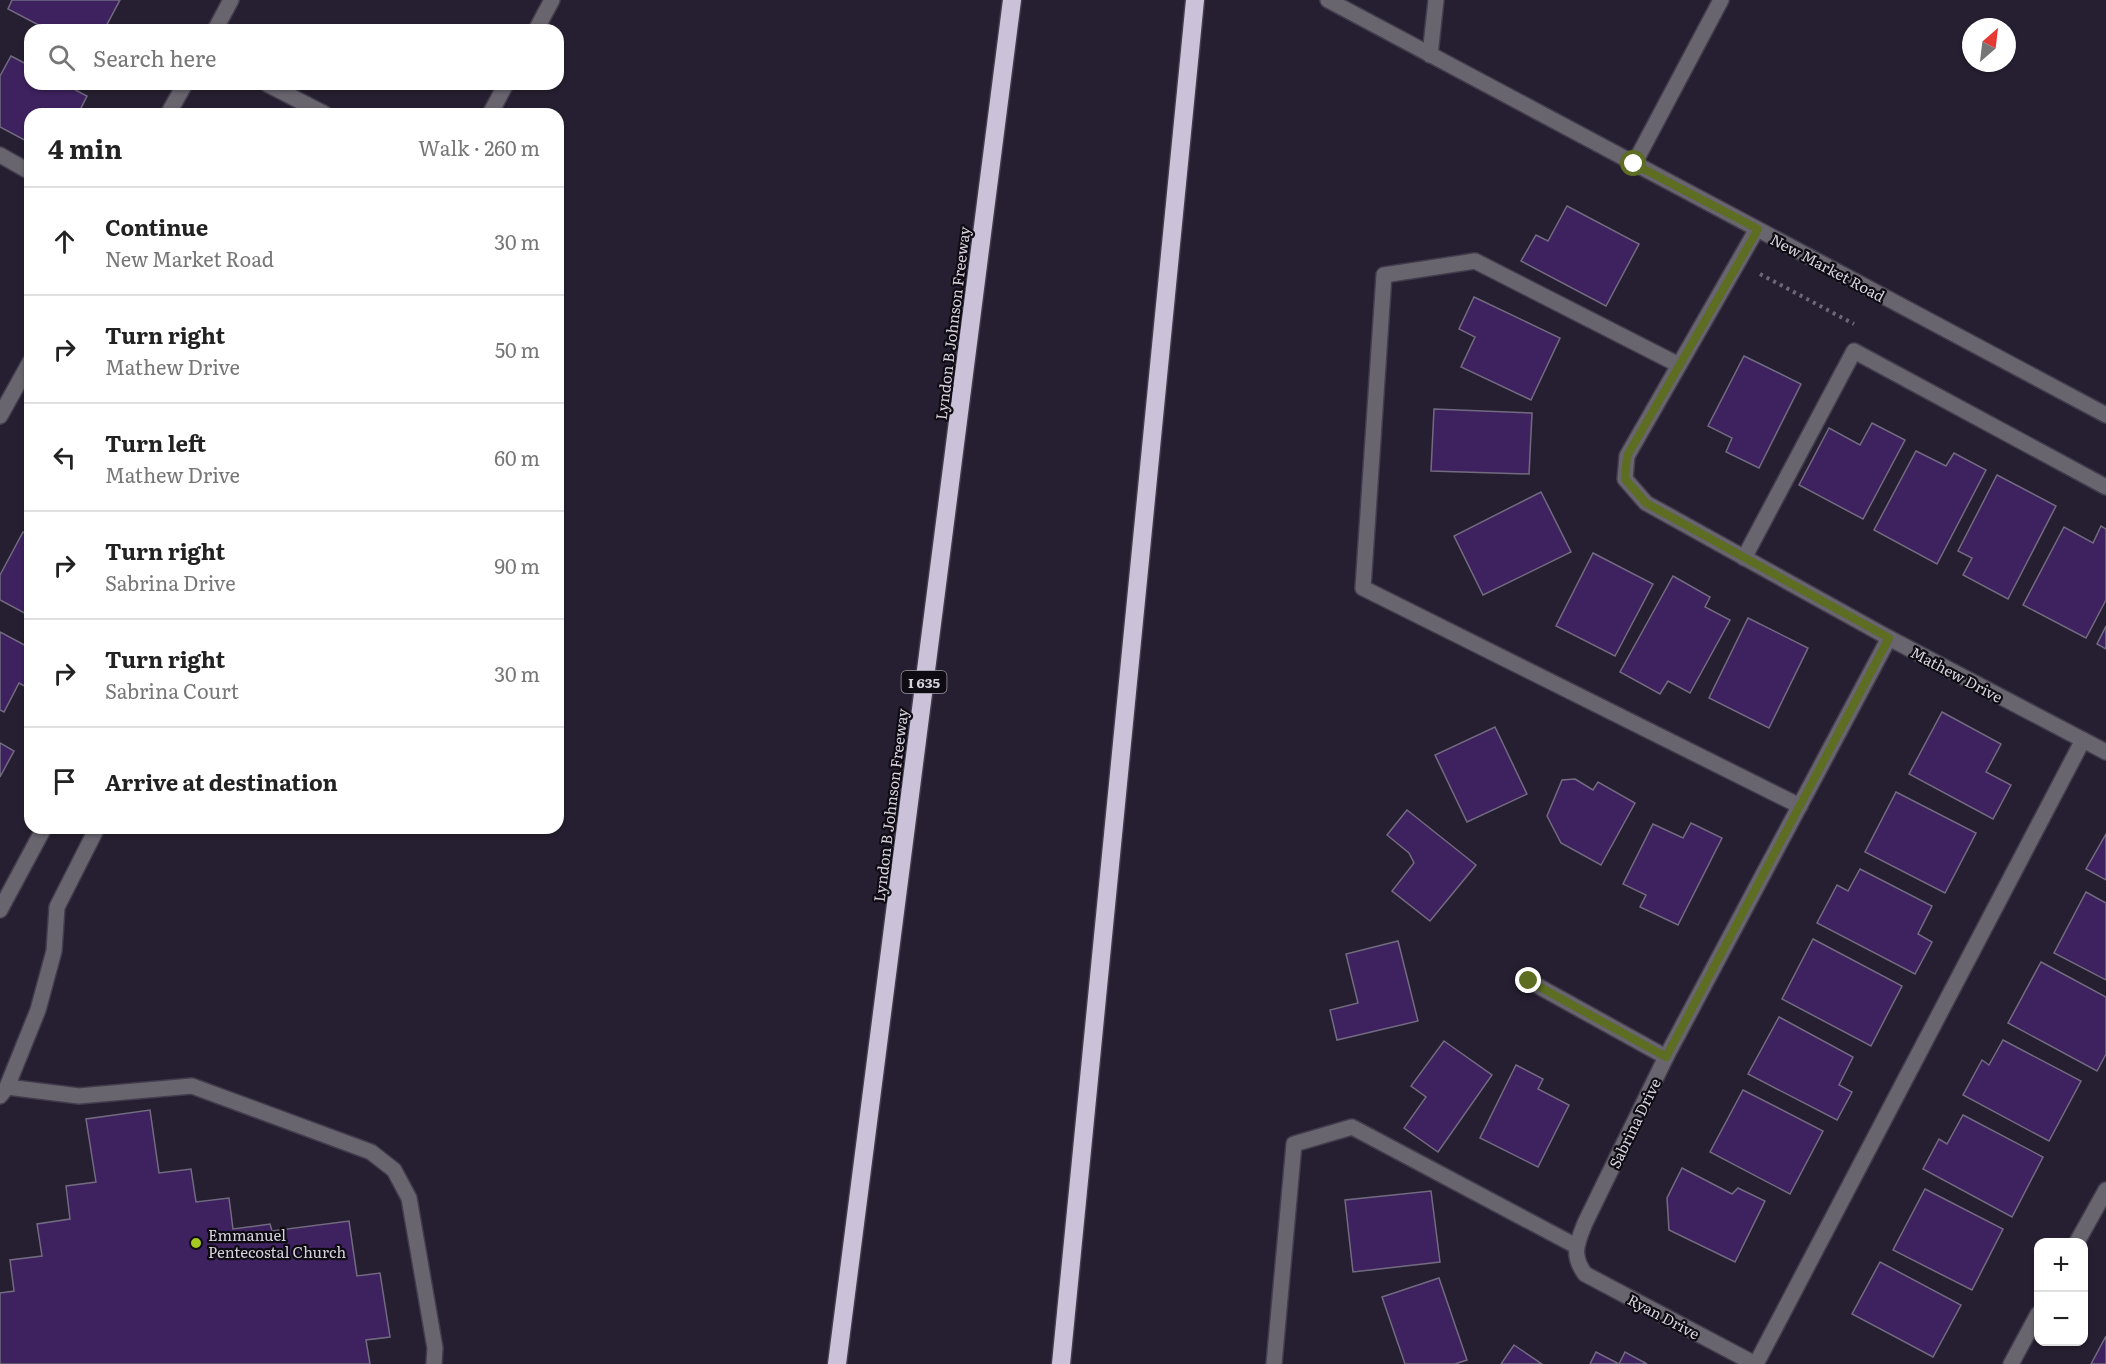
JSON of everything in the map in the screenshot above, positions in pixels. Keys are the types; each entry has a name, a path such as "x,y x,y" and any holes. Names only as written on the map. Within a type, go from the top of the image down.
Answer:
{"highway":[{"name":"Lyndon B Johnson Freeway","path":"837,1364 1012,0"},
{"path":"1061,1364 1194,0"}],"street":[{"path":"218,24 231,0"},
{"path":"539,24 552,0"},
{"name":"New Market Road","path":"1328,0 2106,415"},
{"path":"1430,55 1436,0"},
{"path":"1634,164 1721,0"},
{"path":"171,108 181,90"},
{"path":"279,90 313,108"},
{"path":"493,108 503,90"},
{"path":"0,155 24,169"},
{"name":"Mathew Drive","path":"1758,229 1627,456 1625,479 1646,503 1889,638 2106,752"},
{"path":"1679,365 1475,261 1384,274 1364,588 1800,806"},
{"path":"1744,558 1854,351 2106,487"},
{"path":"0,416 24,373"},
{"name":"Sabrina Drive","path":"1577,1263 1576,1246 1585,1223 1666,1057 1889,638"},
{"path":"1755,1364 2083,740"},
{"path":"0,910 41,834"},
{"path":"94,834 57,908 54,951 38,1010 3,1091 79,1096 192,1086 370,1152 394,1170 409,1198 435,1348 434,1364"},
{"path":"1529,981 1666,1057"},
{"path":"1274,1364 1294,1144 1352,1127 1576,1246"},
{"path":"2079,1238 2106,1190"},
{"name":"Ryan Drive","path":"1577,1263 1585,1274 1755,1364"},
{"path":"2011,1364 2034,1321"}],"building":[{"path":"12,0 120,0 107,24 37,24 8,9"},
{"path":"11,56 24,63 24,90 76,90 87,96 81,108 24,108 24,140 0,127 0,76"},
{"path":"1567,206 1639,244 1606,306 1521,261 1536,235 1548,241"},
{"path":"1474,297 1560,338 1531,400 1461,367 1475,337 1459,329"},
{"path":"1744,356 1801,384 1759,468 1726,452 1732,438 1708,426"},
{"path":"1434,409 1532,413 1529,474 1431,471"},
{"path":"1872,423 1905,440 1863,519 1799,485 1829,428 1860,445"},
{"path":"1916,451 1946,466 1954,453 1986,470 1937,564 1874,530"},
{"path":"1997,475 2056,506 2008,599 1963,575 1972,558 1958,551"},
{"path":"1541,492 1571,552 1483,595 1454,536"},
{"path":"2101,526 2106,529 2106,600 2086,638 2023,605 2064,527 2093,543"},
{"path":"23,532 24,613 0,600 0,575"},
{"path":"1593,553 1653,584 1615,656 1556,626"},
{"path":"1673,576 1710,597 1705,607 1730,620 1690,693 1668,681 1660,694 1620,672"},
{"path":"1748,618 1808,648 1769,728 1709,698"},
{"path":"2106,626 2106,649 2097,644"},
{"path":"0,632 24,645 24,686 19,683 4,712 0,710"},
{"path":"1942,712 2001,744 1986,772 2011,785 1993,819 1909,774"},
{"path":"1495,727 1527,794 1467,822 1435,755"},
{"path":"0,743 14,751 0,777"},
{"path":"1575,779 1593,790 1598,782 1635,803 1601,865 1561,843 1547,816 1562,780"},
{"path":"1896,792 1976,833 1945,893 1865,852"},
{"path":"1407,810 1476,865 1430,921 1392,891 1414,863 1409,853 1387,835"},
{"path":"1691,823 1722,838 1678,925 1640,907 1646,895 1623,884 1653,824 1683,838"},
{"path":"2106,834 2106,880 2086,869"},
{"path":"1860,869 1932,906 1918,934 1932,942 1915,974 1817,923 1837,885 1848,891"},
{"path":"2086,892 2106,903 2106,980 2054,953"},
{"path":"1813,939 1902,986 1871,1046 1782,999"},
{"path":"1398,941 1418,1021 1337,1040 1330,1010 1358,1003 1346,954"},
{"path":"2041,962 2106,997 2106,1054 2097,1071 2008,1023"},
{"path":"1779,1017 1853,1057 1839,1085 1852,1092 1837,1120 1748,1074"},
{"path":"2003,1040 2081,1081 2049,1141 1963,1095 1982,1060 1989,1065"},
{"path":"1444,1041 1492,1075 1438,1152 1404,1128 1426,1097 1411,1086"},
{"path":"1516,1065 1543,1079 1538,1089 1569,1105 1538,1167 1480,1138"},
{"path":"1743,1090 1823,1131 1790,1194 1710,1152"},
{"name":"Emmanuel Pentecostal Church","path":"150,1110 159,1173 191,1169 196,1202 229,1198 233,1229 270,1224 272,1231 349,1221 357,1276 380,1273 390,1337 366,1340 370,1364 0,1364 0,1293 14,1291 10,1260 42,1256 37,1224 70,1219 66,1186 96,1182 86,1119"},
{"path":"1963,1115 2043,1157 2012,1217 1923,1169 1939,1139 1947,1144"},
{"path":"1682,1168 1732,1194 1738,1188 1765,1201 1735,1262 1669,1230 1667,1198"},
{"path":"1925,1189 2003,1229 1972,1290 1893,1250"},
{"path":"1431,1191 1440,1262 1353,1272 1345,1200"},
{"path":"1880,1262 1961,1305 1933,1357 1852,1314"},
{"path":"1439,1278 1467,1360 1455,1364 1405,1364 1382,1297"},
{"path":"2106,1336 2106,1364 2091,1364"},
{"path":"1514,1345 1542,1364 1501,1364"},
{"path":"1596,1352 1619,1364 1590,1364"},
{"path":"1625,1352 1647,1364 1619,1364"}],"place":[{"name":"Emmanuel Pentecostal Church","path":"196,1243"}],"route":[{"path":"1529,981 1666,1057 1889,638 1646,503 1625,479 1627,456 1758,229 1634,164"}]}
